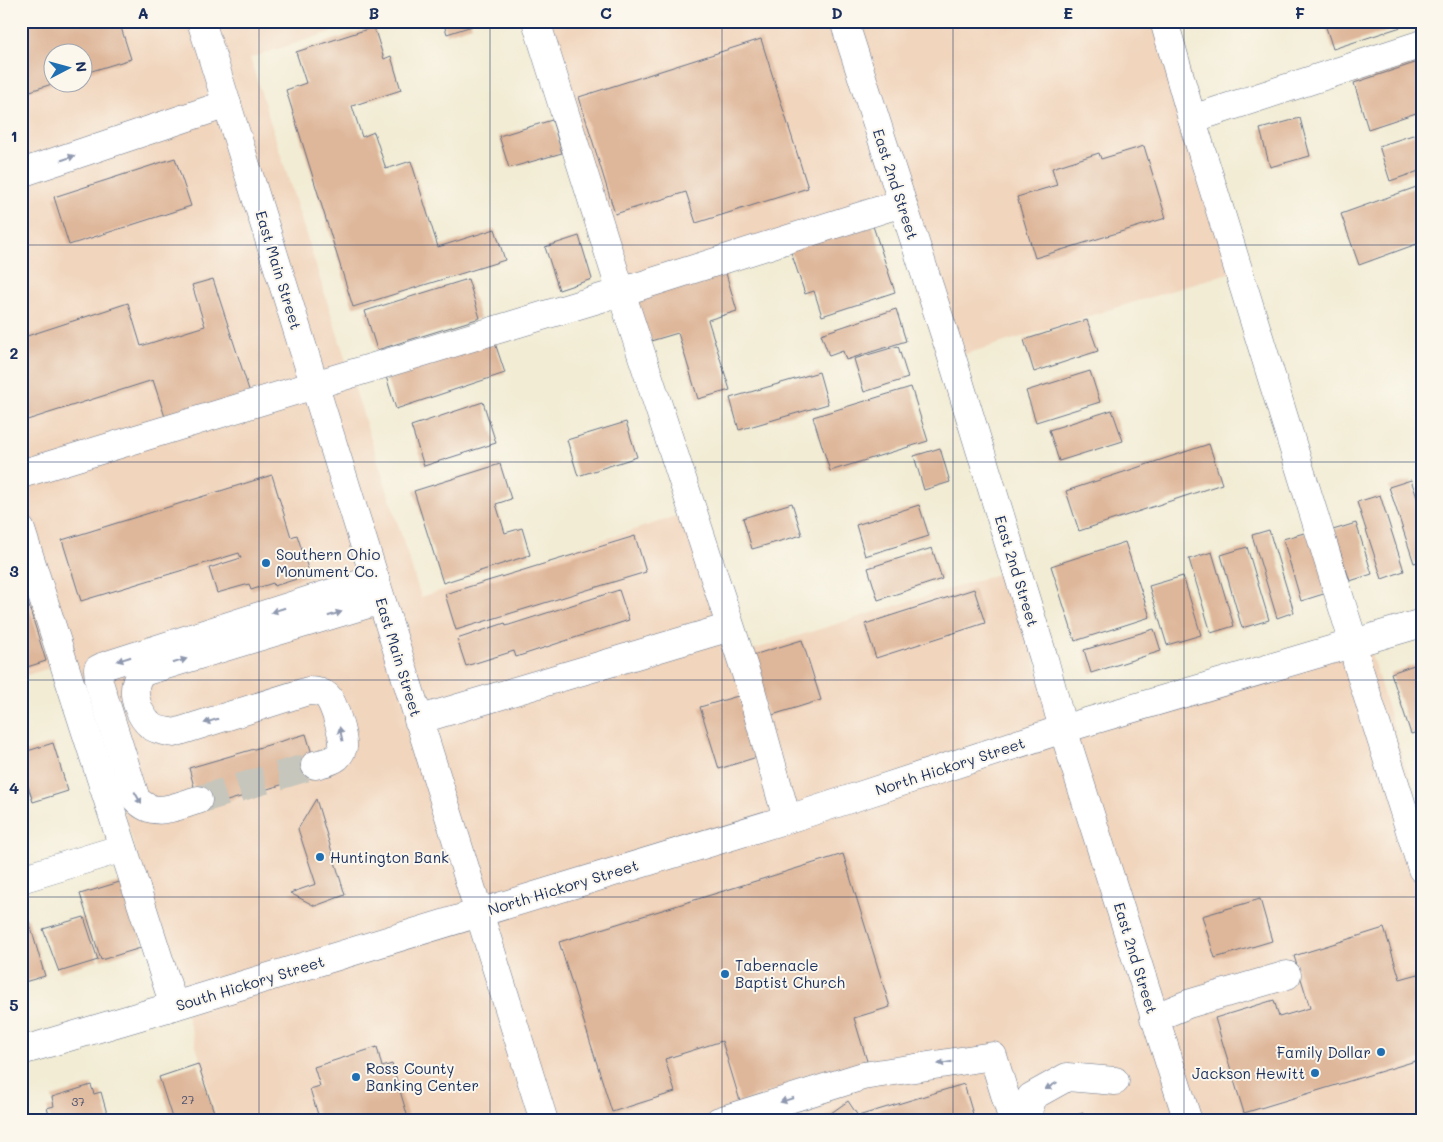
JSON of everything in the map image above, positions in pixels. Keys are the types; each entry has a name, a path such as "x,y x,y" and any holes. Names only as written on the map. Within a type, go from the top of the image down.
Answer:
{"street":[{"name":"East Main Street","path":"201,21 544,1121"},
{"path":"536,21 621,292 750,686 787,819"},
{"name":"East 2nd Street","path":"844,21 1044,659 1063,729 1188,1121"},
{"path":"1164,21 1192,119 1354,644 1357,663 1422,870"},
{"path":"1192,119 1422,44"},
{"path":"21,172 227,104"},
{"path":"21,474 621,292 902,203"},
{"path":"21,530 174,1006"},
{"path":"315,765 337,757 343,749 342,737 333,704 329,697 322,693 308,692 174,733 153,727 143,719 137,702 135,684 138,677 146,671 378,590"},
{"path":"198,800 155,810 144,807 136,799 99,682 98,670 104,666 378,590"},
{"name":"North Hickory Street","path":"479,913 787,819 1063,729 1422,623"},
{"path":"418,720 730,627"},
{"path":"21,879 123,848"},
{"name":"South Hickory Street","path":"21,1051 479,913"},
{"path":"1154,1018 1188,1004 1287,974"},
{"path":"719,1121 863,1076 993,1056 1013,1121"},
{"path":"1027,1121 1031,1097 1067,1076 1115,1081"}],"shaded area":[{"path":"21,21 365,21 250,58 421,597 684,514 730,657 1007,571 1060,741 1369,647 1422,820 1422,1121 218,1121 174,971 75,660 21,677"},
{"path":"529,21 1174,21 1248,267 940,362 893,212 617,297"}],"building":[{"path":"21,21 119,21 131,59 92,71 92,42 42,42 42,87 21,94"},
{"path":"443,21 470,21 472,26 447,34"},
{"path":"1324,21 1406,21 1407,25 1333,49"},
{"path":"374,27 384,59 391,56 401,90 352,106 362,137 374,132 386,169 411,161 438,247 495,229 505,260 353,307 286,90 306,83 296,52"},
{"path":"761,39 808,188 696,223 686,192 615,214 579,97"},
{"path":"1421,61 1422,111 1368,129 1354,83"},
{"path":"1300,118 1310,156 1270,167 1260,129"},
{"path":"552,120 562,153 509,168 499,136"},
{"path":"1422,132 1422,170 1390,181 1379,146"},
{"path":"1144,146 1166,218 1035,258 1017,197 1057,185 1052,168 1099,153 1101,159"},
{"path":"175,158 191,206 69,245 54,197"},
{"path":"1422,185 1422,242 1359,265 1341,214"},
{"path":"872,223 895,292 822,316 814,291 805,294 790,249"},
{"path":"579,236 592,279 559,290 545,247"},
{"path":"725,270 737,311 708,320 730,390 698,399 678,333 644,343 631,299"},
{"path":"213,279 250,393 166,420 153,380 21,422 21,338 128,303 141,346 205,326 192,285"},
{"path":"468,279 480,318 377,350 365,311"},
{"path":"896,309 906,341 846,360 843,351 829,356 821,334"},
{"path":"1087,320 1098,351 1034,372 1024,340"},
{"path":"493,337 505,373 396,409 385,373"},
{"path":"898,346 908,378 864,392 854,359"},
{"path":"1090,371 1100,402 1036,422 1026,391"},
{"path":"819,372 828,404 739,430 730,398"},
{"path":"911,387 928,441 830,471 813,417"},
{"path":"483,402 496,443 424,466 411,426"},
{"path":"1112,410 1123,441 1059,461 1049,430"},
{"path":"626,422 637,457 578,476 567,440"},
{"path":"1209,444 1222,484 1079,531 1066,491"},
{"path":"940,448 950,482 924,490 914,456"},
{"path":"500,464 511,499 496,504 505,533 522,528 530,555 443,583 414,491"},
{"path":"272,475 291,537 297,535 310,575 274,586 273,583 251,590 249,584 217,593 209,568 241,558 239,553 81,601 62,540"},
{"path":"1411,480 1422,512 1422,561 1414,563 1389,487"},
{"path":"1380,495 1404,571 1382,579 1357,502"},
{"path":"792,503 802,535 752,549 743,518"},
{"path":"919,505 929,536 865,556 856,525"},
{"path":"1356,523 1372,574 1350,581 1333,530"},
{"path":"1269,530 1294,612 1277,618 1252,535"},
{"path":"1311,531 1330,592 1301,601 1283,539"},
{"path":"635,536 646,572 456,630 445,594"},
{"path":"1125,542 1150,617 1075,641 1051,566"},
{"path":"1247,547 1269,620 1242,628 1221,555"},
{"path":"932,548 942,579 878,600 868,568"},
{"path":"1212,552 1234,626 1211,633 1189,559"},
{"path":"1183,576 1201,635 1167,645 1149,586"},
{"path":"21,581 46,661 21,669"},
{"path":"974,589 985,623 876,658 865,624"},
{"path":"619,590 629,620 516,657 514,651 466,666 457,639 505,623 506,626"},
{"path":"1154,629 1161,651 1091,673 1084,650"},
{"path":"802,640 821,700 769,716 750,656"},
{"path":"1414,665 1422,690 1422,731 1411,734 1391,673"},
{"path":"738,696 757,757 719,769 700,707"},
{"path":"306,734 318,774 200,809 189,768"},
{"path":"53,743 68,791 33,802 21,764 21,753"},
{"name":"Huntington Bank","path":"316,799 345,895 315,906 290,893 316,884 298,829"},
{"name":"Tabernacle Baptist Church","path":"843,854 890,1007 854,1018 867,1061 740,1101 722,1041 665,1059 675,1092 612,1112 559,942"},
{"path":"123,881 144,947 101,960 80,894"},
{"path":"1260,899 1272,941 1215,958 1202,916"},
{"path":"84,917 98,960 59,972 43,929"},
{"path":"28,918 45,976 21,983 21,920"},
{"path":"1384,928 1400,979 1422,973 1422,1059 1244,1113 1215,1018 1274,1000 1279,1017 1310,1008 1294,956"},
{"name":"Ross County Banking Center","path":"377,1047 382,1067 392,1064 409,1121 320,1121 310,1089 320,1086 314,1067"},
{"path":"198,1064 217,1121 173,1121 159,1077"},
{"path":"964,1084 975,1121 820,1121 848,1101 858,1116"},
{"path":"91,1085 94,1094 101,1092 109,1121 51,1121 47,1108 54,1106 52,1097"},
{"path":"1083,1113 1085,1121 1060,1121 1060,1120"}],"tunnel":[{"path":"198,800 315,765"}],"place":[{"name":"Southern Ohio Monument Co.","path":"266,563"},
{"name":"Huntington Bank","path":"320,857"},
{"name":"Tabernacle Baptist Church","path":"725,974"},
{"name":"Family Dollar","path":"1381,1052"},
{"name":"Jackson Hewitt","path":"1315,1073"},
{"name":"Ross County Banking Center","path":"356,1077"}]}
